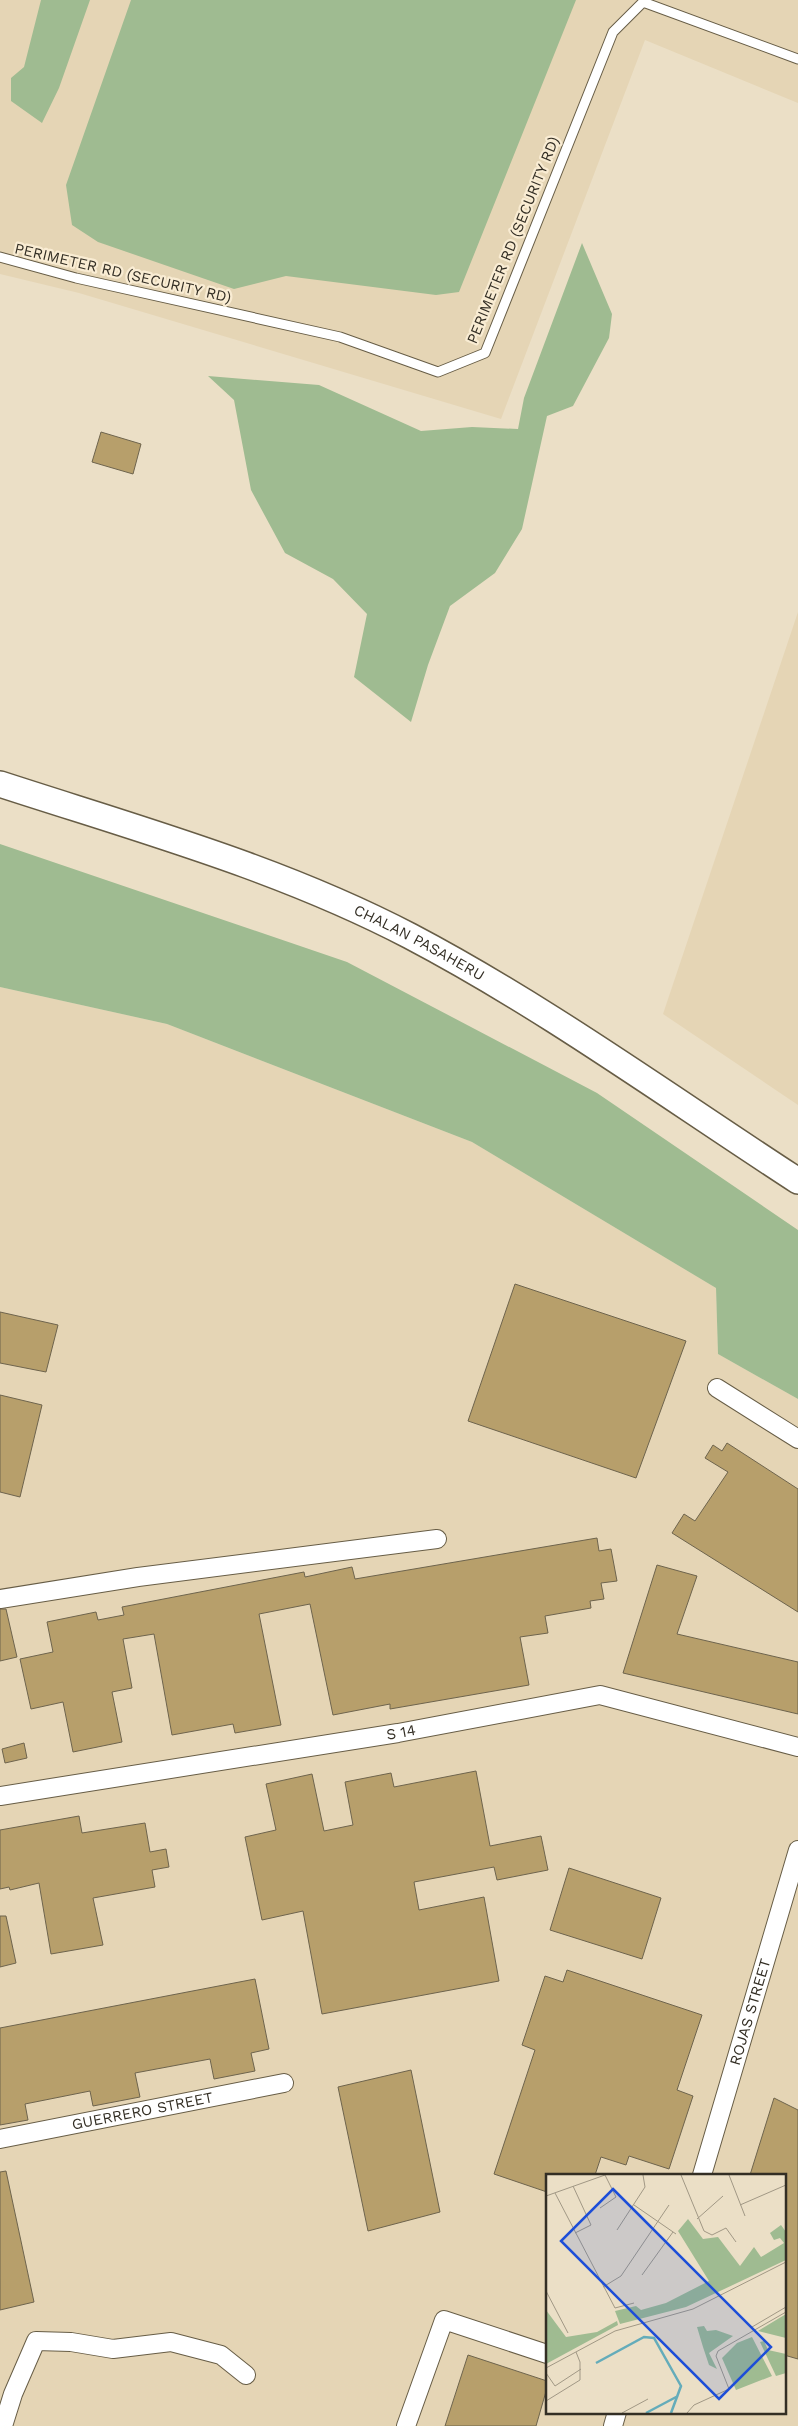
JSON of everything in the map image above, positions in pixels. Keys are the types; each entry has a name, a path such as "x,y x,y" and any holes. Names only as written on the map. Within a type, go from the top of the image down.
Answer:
{"main road":[{"name":"CHALAN PASAHERU","path":"0,784 256,868 350,907 409,935 540,1011 798,1181"}],"street":[{"path":"716,1388 798,1439"},
{"path":"0,1599 138,1578 437,1539"},
{"name":"S 14","path":"0,1796 398,1732 600,1695 798,1748"},
{"name":"ROJAS STREET","path":"702,2174 798,1850"},
{"name":"GUERRERO STREET","path":"0,2139 284,2083"},
{"path":"406,2426 444,2320 546,2354"},
{"path":"3,2426 13,2394 36,2341 71,2342 113,2349 171,2342 222,2355 246,2375"}],"lane":[{"name":"PERIMETER RD (SECURITY RD)","path":"0,257 76,278 340,337 438,372 485,353 613,32 643,2 798,59"}],"shaded area":[{"path":"0,0 798,0 798,103 645,40 501,419 79,293 0,274"},
{"path":"798,612 798,1105 663,1014"},
{"path":"0,987 167,1024 472,1142 716,1288 718,1354 798,1399 798,2426 0,2426"}],"green space":[{"path":"41,0 90,0 59,88 42,123 11,101 11,78 24,67"},
{"path":"131,0 576,0 459,292 436,295 286,276 234,289 98,242 72,225 66,185"},
{"path":"582,243 612,314 609,338 573,406 547,416 522,529 495,573 450,606 428,665 411,722 354,677 367,614 333,579 285,553 251,490 234,400 208,376 319,385 421,431 472,427 518,429 524,398"},
{"path":"0,844 347,962 597,1093 798,1230 798,1399 718,1354 716,1288 472,1142 167,1024 0,987"}],"building":[{"path":"101,432 141,444 133,474 92,462"},
{"path":"515,1284 686,1341 636,1478 468,1421"},
{"path":"0,1312 58,1325 46,1372 0,1363"},
{"path":"0,1395 42,1405 20,1497 0,1492"},
{"path":"727,1443 798,1489 798,1612 672,1533 684,1514 695,1521 728,1472 705,1458 713,1445 722,1451"},
{"path":"597,1538 599,1551 611,1549 617,1581 601,1583 604,1599 590,1601 591,1608 545,1616 548,1633 520,1637 529,1685 390,1709 390,1704 333,1715 310,1604 259,1614 281,1725 235,1733 233,1724 172,1735 154,1634 123,1639 132,1688 112,1692 122,1742 73,1752 63,1702 31,1709 20,1659 53,1652 47,1622 96,1612 98,1620 124,1615 122,1607 304,1572 305,1577 352,1567 355,1579"},
{"path":"657,1565 697,1576 677,1634 798,1662 798,1714 623,1673"},
{"path":"0,1609 6,1609 17,1657 0,1661"},
{"path":"24,1743 27,1758 5,1763 2,1749"},
{"path":"476,1771 490,1846 541,1836 548,1870 497,1880 494,1867 414,1882 419,1910 484,1897 499,1981 322,2014 303,1911 262,1920 245,1837 276,1830 266,1784 312,1774 324,1831 353,1825 345,1782 391,1773 394,1787"},
{"path":"79,1816 82,1833 145,1823 150,1852 166,1849 169,1867 152,1870 155,1887 93,1898 103,1945 51,1954 39,1883 10,1890 9,1887 0,1889 0,1830"},
{"path":"569,1868 661,1898 642,1959 550,1930"},
{"path":"0,1916 6,1916 16,1963 0,1967"},
{"path":"567,1970 702,2015 677,2090 693,2096 669,2169 629,2156 626,2165 601,2157 595,2174 546,2174 546,2192 494,2174 535,2050 522,2045 545,1976 563,1982"},
{"path":"255,1979 269,2049 251,2053 255,2071 214,2079 210,2059 135,2073 140,2097 93,2106 90,2091 25,2104 28,2120 0,2125 0,2028"},
{"path":"411,2070 440,2212 368,2231 338,2087"},
{"path":"774,2098 798,2110 798,2359 786,2356 786,2174 750,2174"},
{"path":"6,2171 34,2302 0,2310 0,2172"},
{"path":"468,2355 546,2381 546,2391 536,2426 445,2426"}]}
